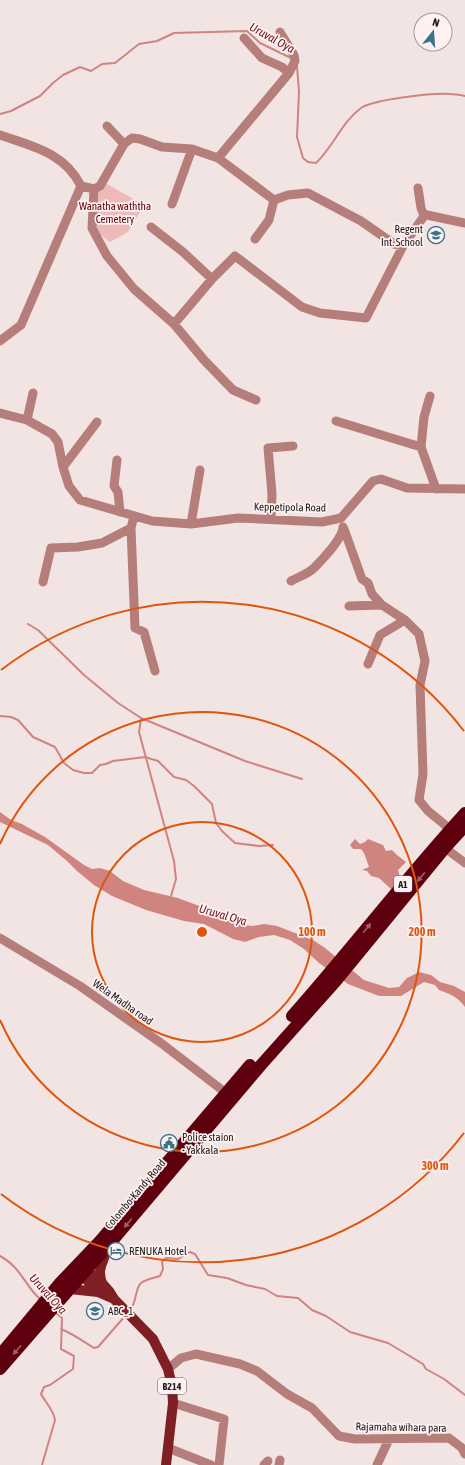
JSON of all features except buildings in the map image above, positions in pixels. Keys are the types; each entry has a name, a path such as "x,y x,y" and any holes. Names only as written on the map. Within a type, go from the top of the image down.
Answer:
{"highway":[{"name":"A1","path":"442,846 450,829 465,812"},
{"name":"A1","path":"442,846 465,826"},
{"name":"Colombo-Kandy Road","path":"80,1269 107,1248 257,1062 332,978 442,846"},
{"name":"Colombo-Kandy Road","path":"0,1369 30,1328 62,1292 124,1213 226,1093 257,1062"},
{"name":"Colombo-Kandy Road","path":"0,1355 30,1328"}],"main road":[{"path":"62,1292 100,1288 99,1271 107,1248"},
{"name":"B214","path":"80,1269 153,1339 168,1369 172,1386 173,1403 166,1465"}],"street":[{"path":"218,158 289,73 295,61 294,56 280,32"},
{"path":"244,38 262,58 282,67 289,73"},
{"path":"107,126 124,144"},
{"path":"0,135 44,150 60,160 76,175 82,186 94,189 100,186 106,178 124,144 132,138 140,138 162,147 192,149 218,158 274,200"},
{"path":"172,204 192,149"},
{"path":"0,341 21,325 82,186"},
{"path":"418,188 421,208 424,216"},
{"path":"94,189 92,228 107,256 134,289 174,324 204,360 233,390 256,400"},
{"path":"274,200 288,195 308,193 362,221 394,244 403,246"},
{"path":"254,239 269,220 274,200"},
{"path":"424,216 427,215 465,223"},
{"path":"174,324 212,279 235,256 302,307 320,313 366,318 403,246 424,216"},
{"path":"151,227 183,252 212,279"},
{"path":"27,420 33,393"},
{"path":"430,396 424,417 421,448 436,489"},
{"name":"Keppetipola Road","path":"0,413 27,420 52,434 58,442 63,467 69,486 80,500 152,521 192,524 238,518 322,522 341,518 373,481 381,479 407,488 465,489"},
{"path":"336,421 421,448"},
{"path":"63,467 96,422"},
{"path":"272,519 272,494 268,448 293,446"},
{"path":"117,460 114,486 118,492 120,512"},
{"path":"192,524 200,470"},
{"path":"134,516 131,528 135,628 144,632 155,671"},
{"path":"341,518 362,579 368,583 372,594 382,605 404,620 420,634 425,661 420,685 423,774 419,800 428,811 450,829"},
{"path":"43,582 51,548 78,547 102,543 131,528"},
{"path":"291,581 313,570 340,539 344,529"},
{"path":"349,606 382,605"},
{"path":"368,664 380,635 404,620"},
{"path":"442,846 465,863"},
{"name":"Wela Madha road","path":"0,938 80,986 161,1043 226,1093"},
{"name":"Rajamaha wihara para","path":"168,1369 181,1358 196,1354 240,1364 257,1370 287,1394 312,1408 339,1436 355,1439 449,1438 462,1448 465,1454"},
{"path":"173,1403 224,1419 219,1465"},
{"path":"377,1465 388,1439"},
{"path":"168,1448 211,1465"}],"green space":[{"name":"Wanatha waththa Cemetery","path":"107,184 144,205 128,232 110,242 92,228 94,189"}],"shaded area":[{"path":"0,812 11,820 22,824 45,837 92,869 100,868 110,871 123,881 144,890 178,898 218,913 240,924 252,926 264,924 277,926 313,940 364,980 389,988 399,987 407,978 419,972 431,975 440,982 454,986 465,992 465,1007 454,996 439,990 435,985 424,982 401,996 379,996 348,984 319,963 304,949 290,940 274,935 259,937 245,942 233,939 204,924 184,921 146,910 112,896 94,885 48,845 0,822"},
{"path":"355,839 360,844 368,839 383,845 386,851 392,850 406,862 398,870 401,881 392,890 379,878 371,876 367,871 362,870 369,867 361,849 353,849 350,845"}],"waterway":[{"name":"Uruval Oya","path":"0,114 11,111 40,96 63,75 80,67 91,71 102,64 115,63 139,44 157,41 174,33 247,31 260,43 291,58"},
{"name":"Uruval Oya","path":"297,66 299,92 297,137 303,158 308,162 316,163 328,150 348,120 361,108 368,105 391,99 430,94 456,94 465,96"},
{"path":"28,624 38,630 84,675 118,703 141,718 245,761 302,779"},
{"path":"0,716 11,717 18,720 33,737 55,747 64,763 73,770 84,773 92,773 100,765 113,761 145,757 158,761 174,777 186,780 194,786 212,804 216,823 235,843 259,846 273,845"},
{"path":"141,719 139,732 174,861 176,879 171,896"},
{"path":"130,1310 134,1303 139,1285 145,1280 160,1276 163,1269 162,1262 166,1258 178,1259 190,1252 195,1254 208,1275 227,1278 246,1285 265,1289 277,1296 298,1298 312,1310 326,1316 350,1332 388,1343 423,1364 426,1369 444,1379 465,1395"},
{"name":"Uruval Oya","path":"0,1256 7,1260 18,1271 40,1299"},
{"name":"Uruval Oya","path":"42,1465 55,1420 51,1410 41,1394 44,1387 50,1385 73,1369 74,1356 61,1349 62,1318 56,1313"},
{"path":"61,1329 74,1335 94,1348 98,1347 125,1316"}],"place":[{"name":"Regent Int. School","path":"436,235"},
{"name":"Police staion - Yakkala","path":"169,1143"},
{"name":"RENUKA Hotel","path":"116,1251"},
{"name":"ABC_1","path":"95,1311"}]}
